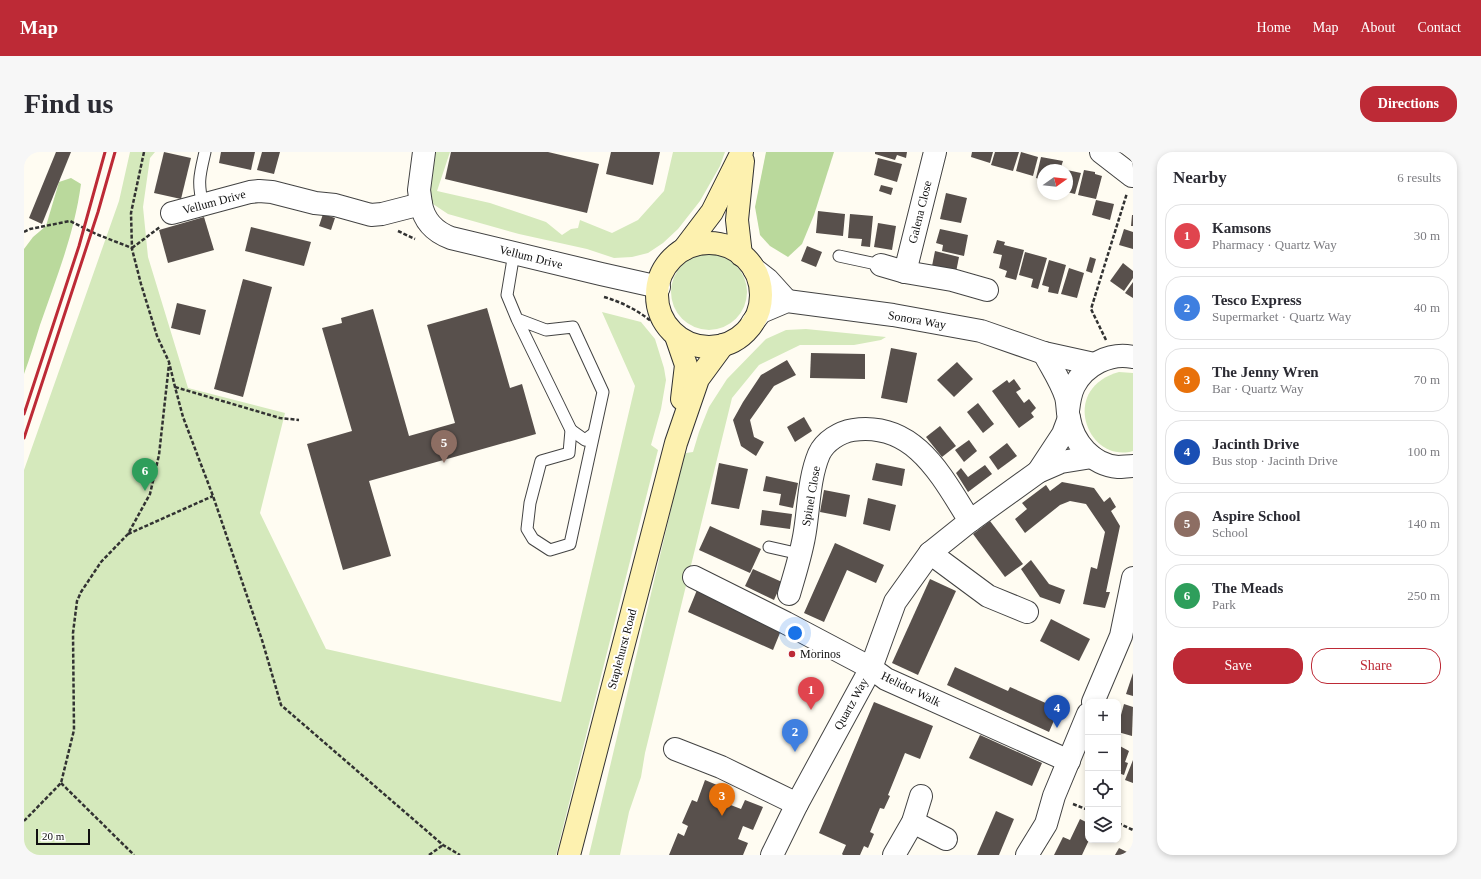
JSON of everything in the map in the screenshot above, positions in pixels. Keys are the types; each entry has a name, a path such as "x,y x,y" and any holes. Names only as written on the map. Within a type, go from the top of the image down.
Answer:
{"main road":[{"path":"743,152 737,220 748,262 760,291 759,310 752,323 744,333 735,340 723,345 707,347 691,344 668,333 658,307 661,273 671,259 684,249 712,212 743,152"},
{"path":"684,249 698,244 713,243 728,247 748,262"},
{"name":"Staplehurst Road","path":"668,333 686,365 676,443"},
{"name":"Staplehurst Road","path":"569,855 676,443 698,379 723,345"}],"street":[{"name":"Vellum Drive","path":"424,152 419,182 423,214 428,223 434,229 446,236 659,287"},
{"name":"Galena Close","path":"905,272 935,152"},
{"path":"1101,152 1132,176"},
{"name":"Vellum Drive","path":"168,219 203,205 250,192 262,191 272,192 315,203 335,205 365,214 376,215 421,204"},
{"path":"748,262 768,280 787,301 761,312 752,323"},
{"path":"881,265 905,272 952,280 987,290"},
{"name":"Sonora Way","path":"787,301 893,315 981,331 1044,353 1114,359"},
{"path":"1068,414 1070,398 1074,386 1084,373 1114,359 1133,343"},
{"path":"1044,353 1066,398 1068,414 1075,439 1083,450 1104,464 1117,467 1133,466"},
{"name":"Quartz Way","path":"1038,472 1063,434 1068,414"},
{"name":"Spinel Close","path":"789,594 805,532 814,472 820,452 832,438 845,432 862,429 885,431 916,447 935,466 970,521"},
{"name":"Quartz Way","path":"779,853 797,804 871,668 896,602 930,553 970,521 1038,472 1061,462 1092,457"},
{"path":"930,553 988,596 1027,612"},
{"name":"Helidor Walk","path":"694,577 871,668 886,679 1069,761"},
{"path":"1094,699 1121,636 1133,578"},
{"path":"1027,855 1046,824 1054,796 1085,721"},
{"path":"675,749 721,767 797,804"},
{"path":"894,855 913,822 921,796"},
{"path":"913,822 946,839"}],"lane":[{"path":"203,205 198,181 205,152"},
{"path":"514,253 507,295 517,319 571,430 585,440 593,434"},
{"path":"839,256 881,265"},
{"path":"517,319 546,330 573,327 602,392 570,544 550,550 533,539 527,530 530,503 541,461 569,453 571,430"},
{"path":"769,547 800,554"}],"path":[{"path":"144,152 131,213 132,249 140,284 157,336 169,362 183,417 213,496 262,640 282,705 443,845 460,855"},
{"path":"1114,359 1091,309 1132,176"},
{"path":"391,212 392,230 418,240"},
{"path":"132,249 168,219"},
{"path":"24,232 30,229 70,221 132,249"},
{"path":"602,296 625,304 651,320 668,333"},
{"path":"24,821 61,783 74,730 73,633 77,601 81,592 101,562 128,534 150,494 159,455 169,362"},
{"path":"175,387 280,418 299,420"},
{"path":"128,534 213,496"},
{"path":"61,783 134,855"},
{"path":"1121,824 1133,830"},
{"path":"429,855 443,845"}],"green space":[{"path":"130,152 155,152 150,158 143,207 148,257 188,388 285,413 260,513 326,649 561,702 635,386 602,312 641,322 655,339 666,380 661,409 651,445 658,450 556,855 24,855 24,470 119,201"},
{"path":"431,152 450,152 437,191 490,203 546,222 562,235 571,229 578,228 580,220 612,233 638,220 664,191 673,152 725,152 720,166 700,201 678,229 663,243 648,253 632,257 614,258 587,249 519,234 448,214 430,202"},
{"path":"766,152 834,152 814,215 802,244 788,257 770,246 760,235 755,207"},
{"path":"71,178 81,184 74,221 24,374 24,249 33,237 46,226 59,182"},
{"path":"709,254 724,257 736,265 744,277 747,292 744,307 736,319 724,327 709,330 694,327 682,319 674,307 671,292 674,277 682,265 694,257"},
{"path":"806,329 886,337 881,340 854,345 800,345 759,365 732,398 645,753 641,777 629,812 620,855 589,855 683,459 686,453 693,452 709,407 727,379 766,339 786,330"},
{"path":"1119,372 1133,373 1133,451 1117,452 1103,447 1093,436 1086,423 1085,408 1089,393 1100,381"}],"building":[{"path":"56,152 71,152 42,224 29,218"},
{"path":"164,152 191,158 181,199 154,193"},
{"path":"221,152 255,152 251,170 219,163"},
{"path":"262,152 280,152 274,174 257,170"},
{"path":"451,152 548,152 599,164 587,213 445,179"},
{"path":"611,152 660,152 653,185 606,174"},
{"path":"875,152 907,152 906,158 897,155 895,160 875,154"},
{"path":"972,152 993,152 990,163 971,157"},
{"path":"995,152 1019,152 1013,171 991,165"},
{"path":"1021,152 1038,157 1033,176 1016,171"},
{"path":"1041,157 1063,161 1062,164 1039,164"},
{"path":"878,158 902,164 897,182 874,175"},
{"path":"1084,170 1095,172 1095,174 1102,176 1096,199 1078,195"},
{"path":"1073,171 1081,173 1075,194 1073,194"},
{"path":"881,185 893,188 891,195 879,191"},
{"path":"946,193 967,198 961,223 940,219"},
{"path":"1096,200 1114,204 1110,220 1092,215"},
{"path":"818,211 845,214 843,236 816,233"},
{"path":"323,214 335,218 331,230 319,226"},
{"path":"850,214 873,216 870,247 861,246 862,239 848,238"},
{"path":"1132,215 1133,226 1131,226"},
{"path":"204,217 214,250 168,263 159,230"},
{"path":"878,223 896,226 892,250 874,247"},
{"path":"251,227 311,242 304,266 245,251"},
{"path":"940,229 968,235 964,256 942,251 943,245 936,243"},
{"path":"1124,229 1133,232 1133,249 1119,245"},
{"path":"997,240 1005,242 1004,245 1024,250 1016,280 1005,277 1007,271 999,268 1002,255 993,253"},
{"path":"807,246 822,252 816,267 801,261"},
{"path":"935,251 959,257 956,272 932,266"},
{"path":"1025,252 1047,258 1038,289 1031,287 1033,279 1019,275"},
{"path":"1090,257 1096,259 1092,273 1086,271"},
{"path":"1049,260 1066,265 1058,294 1048,292 1049,287 1042,285"},
{"path":"1123,263 1133,271 1133,278 1124,291 1110,281"},
{"path":"1069,268 1084,273 1077,298 1061,294"},
{"path":"243,279 272,287 243,397 214,389"},
{"path":"1133,282 1133,298 1125,293"},
{"path":"177,303 206,310 200,335 171,328"},
{"path":"487,308 510,388 522,384 536,434 369,481 391,556 343,570 307,444 352,431 322,328 342,323 341,318 373,309 409,436 455,423 427,325"},
{"path":"891,348 917,353 907,403 881,398"},
{"path":"811,353 865,354 865,379 810,378"},
{"path":"787,360 796,375 774,386 750,420 754,437 764,442 756,456 741,446 733,420 761,375"},
{"path":"957,362 973,379 954,397 937,380"},
{"path":"1014,379 1021,389 1016,392 1024,403 1029,399 1036,408 1031,413 1034,417 1019,428 992,391 1007,380 1009,383"},
{"path":"978,403 994,424 983,433 967,412"},
{"path":"804,417 812,431 795,442 787,427"},
{"path":"940,426 956,446 942,457 926,437"},
{"path":"969,440 977,451 964,462 955,450"},
{"path":"1007,443 1017,456 998,470 989,457"},
{"path":"719,463 748,469 739,509 711,504"},
{"path":"876,463 905,469 902,486 872,480"},
{"path":"985,465 992,474 968,492 956,473 961,468 968,477"},
{"path":"766,476 798,483 793,508 779,505 781,494 763,491"},
{"path":"1062,482 1094,488 1104,502 1110,497 1116,507 1111,511 1120,526 1106,592 1110,592 1105,608 1083,604 1091,567 1097,569 1105,532 1086,504 1070,501 1060,505 1025,533 1015,519 1027,509 1022,503 1046,485 1050,491"},
{"path":"824,490 850,495 846,517 820,512"},
{"path":"868,498 896,505 890,531 863,524"},
{"path":"762,510 792,514 790,529 760,525"},
{"path":"990,521 1023,564 1005,577 973,534"},
{"path":"710,526 761,549 750,573 699,550"},
{"path":"835,543 884,565 876,583 847,570 824,622 804,613"},
{"path":"1031,560 1049,584 1065,590 1060,604 1040,597 1021,569"},
{"path":"753,569 782,582 774,600 745,586"},
{"path":"930,579 956,591 918,675 892,663"},
{"path":"697,590 782,628 773,650 688,612"},
{"path":"1051,619 1090,639 1079,661 1040,641"},
{"path":"955,667 1008,691 1010,687 1059,709 1049,732 947,685"},
{"path":"1133,673 1133,696 1126,694"},
{"path":"874,702 933,726 920,759 905,753 888,795 890,796 884,809 880,808 870,832 874,834 868,848 864,846 860,855 843,855 842,854 846,845 819,833"},
{"path":"1124,704 1133,707 1132,736 1121,733 1121,715"},
{"path":"980,735 1042,763 1032,786 969,758"},
{"path":"1121,747 1129,751 1125,762 1128,763 1124,775 1121,774"},
{"path":"1133,760 1133,783 1125,780"},
{"path":"705,780 729,790 723,802 741,809 745,800 763,807 753,830 743,826 738,839 748,843 743,855 669,855 678,833 684,836 688,826 682,823 692,800 697,802"},
{"path":"996,811 1014,819 999,855 977,855"},
{"path":"1080,819 1085,822 1085,843 1088,843 1082,855 1054,855 1063,837 1070,840"},
{"path":"1119,848 1133,855 1115,855"}],"railway":[{"path":"24,414 79,246 105,152"},
{"path":"24,438 98,212 115,152"}],"place":[{"name":"Aspire School","path":"444,463"},
{"name":"The Meads","path":"145,491"},
{"name":"Morinos","path":"792,654"},
{"name":"Kamsons","path":"811,710"},
{"name":"Jacinth Drive","path":"1057,728"},
{"name":"Tesco Express","path":"795,752"},
{"name":"The Jenny Wren","path":"722,816"}]}
